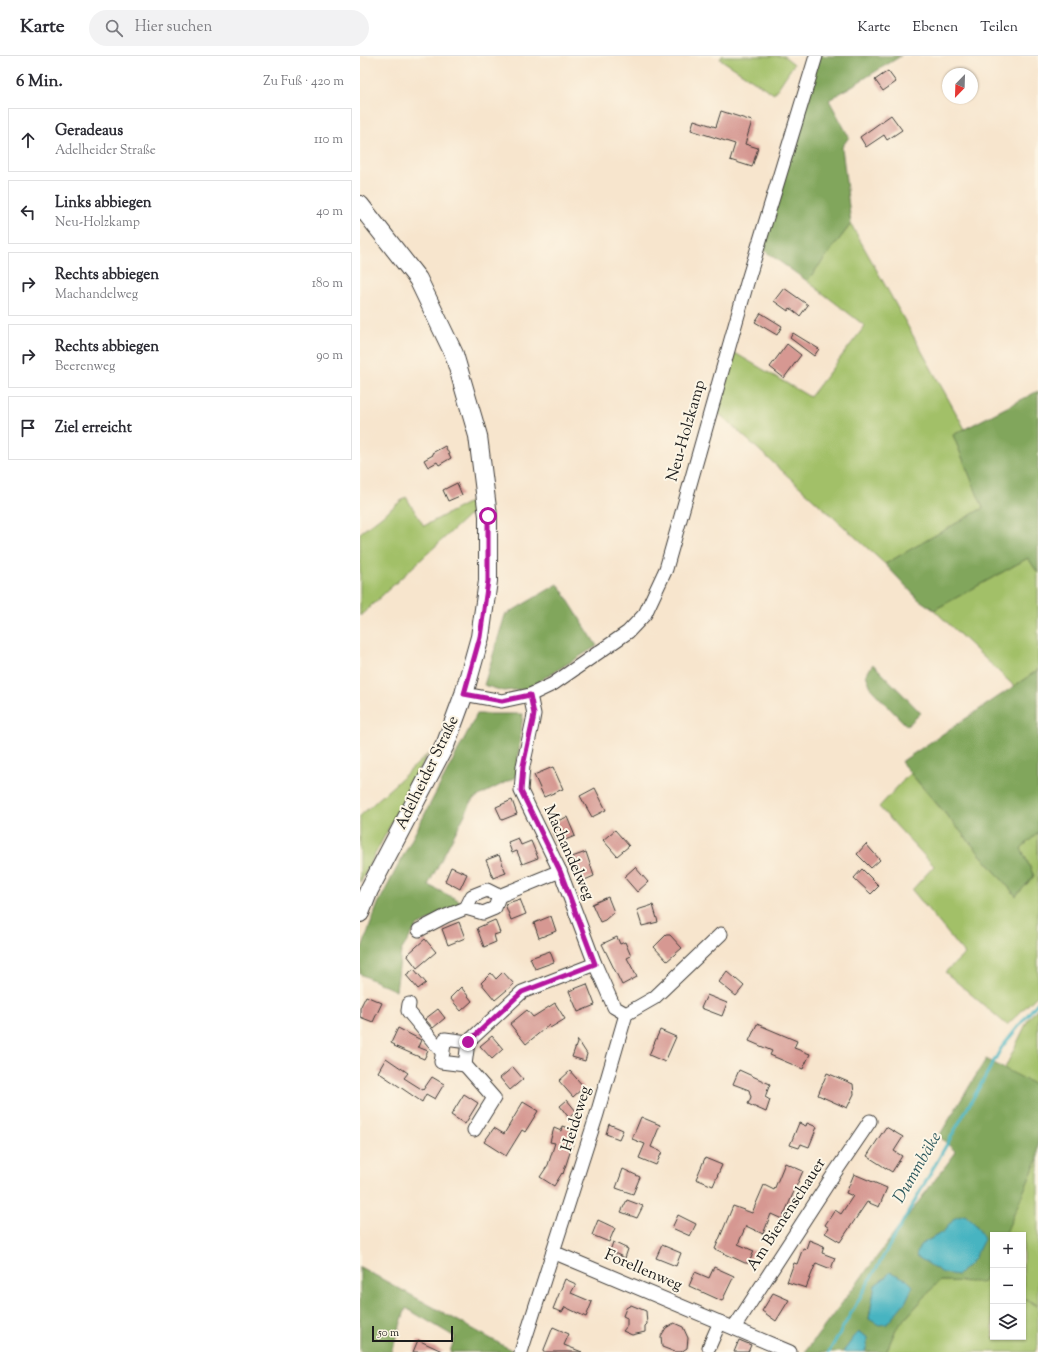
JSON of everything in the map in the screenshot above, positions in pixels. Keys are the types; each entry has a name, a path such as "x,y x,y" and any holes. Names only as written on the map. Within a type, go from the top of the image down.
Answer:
{"street":[{"name":"Neu-Holzkamp","path":"464,694 502,701 530,695 553,684 628,632 645,614 666,569 746,283 816,56"},
{"name":"Adelheider Straße","path":"360,205 418,279 454,354 478,436 488,516 488,581 480,637 464,694 446,743 369,890 360,913"},
{"name":"Machandelweg","path":"530,695 534,714 523,766 521,791 560,871 595,964 614,1007 626,1014"},
{"path":"466,908 472,896 487,890 499,896 560,871"},
{"path":"419,930 446,916 466,908 483,913 495,908 499,896"},
{"path":"626,1014 654,998 721,934"},
{"path":"465,1065 468,1042 522,992 595,964"},
{"path":"409,1004 408,1010 443,1052"},
{"name":"Heideweg","path":"521,1352 597,1114 626,1014"},
{"path":"468,1042 445,1039 441,1062 465,1065 494,1098 474,1130"},
{"name":"Am Bienenschauer","path":"734,1328 870,1121"},
{"name":"Forellenweg","path":"553,1252 790,1352"},
{"path":"709,1347 720,1322"}],"green space":[{"path":"722,56 784,56 794,64 774,94 720,59"},
{"path":"818,56 901,56 829,100 849,137 842,147 851,224 807,281 762,249"},
{"path":"851,224 965,429 953,435 983,508 885,564 716,411 735,353 810,397 865,326 807,281"},
{"path":"1038,391 1038,573 1028,558 934,610 918,599 885,564 983,508 953,435"},
{"path":"481,496 481,504 360,616 360,533 406,497 424,526"},
{"path":"1028,558 1038,573 1038,670 1014,686 934,610"},
{"path":"558,584 597,646 526,689 503,691 484,685 505,615"},
{"path":"873,664 921,713 907,726 872,690 866,675"},
{"path":"1038,670 1038,833 1021,848 1034,876 1016,896 901,762"},
{"path":"477,714 523,714 516,777 473,799 428,885 460,901 456,907 417,926 401,951 396,991 360,974 360,953 378,904"},
{"path":"428,754 362,879 360,883 360,816"},
{"path":"910,773 1016,896 1034,876 1021,848 1038,833 1038,995 1007,1025 945,972 965,954 912,890 934,866 879,807"},
{"path":"1038,1008 1038,1086 1004,1070 1029,1018"},
{"path":"986,1059 1038,1086 1038,1158 1006,1232 990,1232 990,1268 984,1282 939,1281 896,1329 886,1352 865,1352 867,1345 859,1332 843,1352 805,1352 956,1152 939,1136","holes":["943,1232 974,1259 966,1266 920,1245","886,1277 869,1319 875,1285"]},
{"path":"1038,1158 1038,1305 1026,1299 1026,1232 1006,1232"},
{"path":"360,1267 515,1352 450,1352 455,1337 406,1308 391,1352 360,1352"},
{"path":"990,1268 990,1340 1026,1340 1026,1300 1038,1306 1038,1345 1035,1352 886,1352 896,1329 939,1281 984,1282"}],"water":[{"path":"965,1215 976,1225 984,1239 974,1259 958,1275 943,1273 916,1256 920,1245 943,1232 955,1218"},
{"path":"890,1272 906,1279 913,1286 906,1301 887,1324 879,1325 869,1319 875,1285"},
{"path":"859,1332 867,1337 865,1352 843,1352 854,1337"}],"building":[{"path":"888,71 896,82 883,91 875,80"},
{"path":"721,111 752,121 745,144 758,148 752,167 730,160 735,144 691,130 694,120 716,127"},
{"path":"891,115 902,130 887,140 884,135 866,147 860,137"},
{"path":"784,288 808,305 800,316 790,308 788,311 774,301"},
{"path":"761,313 782,326 777,335 755,322"},
{"path":"793,333 819,349 814,356 790,338"},
{"path":"787,344 801,355 784,378 770,367"},
{"path":"445,446 451,458 439,465 437,462 428,467 424,460 433,455 432,453"},
{"path":"457,483 462,495 448,501 443,490"},
{"path":"553,767 563,789 544,797 534,775"},
{"path":"595,788 606,810 592,817 580,796"},
{"path":"512,800 517,814 502,820 496,807"},
{"path":"567,817 575,836 558,843 550,824"},
{"path":"615,830 629,846 617,856 603,840"},
{"path":"518,838 521,845 531,841 538,858 522,864 517,851 512,853 508,842"},
{"path":"866,844 880,860 871,868 857,854"},
{"path":"586,852 594,876 580,882 572,857"},
{"path":"499,855 506,873 493,878 486,860"},
{"path":"451,867 467,874 460,889 445,881"},
{"path":"635,867 648,882 637,892 624,877"},
{"path":"862,869 879,886 871,894 854,878"},
{"path":"608,897 614,912 605,920 600,922 592,904"},
{"path":"520,899 526,914 511,920 505,904"},
{"path":"653,905 658,922 642,926 637,910"},
{"path":"551,916 556,931 539,938 534,923"},
{"path":"495,920 500,933 494,935 496,942 484,947 477,928"},
{"path":"459,922 465,938 448,945 442,929"},
{"path":"666,935 670,935 682,948 667,961 654,947"},
{"path":"617,937 620,944 625,942 631,956 627,958 637,977 622,985 602,944"},
{"path":"425,939 436,952 417,968 407,955"},
{"path":"550,951 554,962 535,969 530,958"},
{"path":"414,969 426,983 418,989 406,975"},
{"path":"727,971 744,986 736,996 719,982"},
{"path":"503,972 514,984 495,1000 481,983 491,973 496,979"},
{"path":"587,984 595,1005 578,1012 569,991"},
{"path":"461,987 472,1001 461,1011 450,998"},
{"path":"707,995 727,1003 722,1016 701,1008"},
{"path":"366,996 382,1003 373,1022 360,1017 360,1008"},
{"path":"555,1003 565,1019 550,1028 549,1025 526,1044 510,1024 527,1010 533,1017"},
{"path":"438,1009 445,1018 433,1028 425,1019"},
{"path":"757,1024 797,1041 794,1048 810,1054 803,1069 770,1055 772,1051 749,1041"},
{"path":"398,1028 421,1040 418,1047 428,1051 424,1059 394,1046 395,1045 391,1043"},
{"path":"660,1030 676,1037 665,1062 649,1055"},
{"path":"492,1036 503,1049 492,1059 480,1046"},
{"path":"578,1040 587,1054 585,1061 572,1057"},
{"path":"386,1058 408,1073 404,1078 423,1090 432,1077 444,1084 435,1099 426,1094 422,1102 378,1072"},
{"path":"513,1067 523,1079 510,1090 500,1078"},
{"path":"739,1070 770,1084 765,1097 770,1100 766,1112 748,1104 751,1097 749,1090 733,1084"},
{"path":"570,1071 584,1087 573,1097 559,1081"},
{"path":"827,1073 853,1084 854,1094 847,1108 818,1095"},
{"path":"464,1094 478,1103 465,1124 451,1115"},
{"path":"567,1100 576,1111 569,1118 560,1106"},
{"path":"523,1102 538,1111 525,1132 522,1130 506,1156 484,1142 494,1128 504,1134"},
{"path":"641,1117 660,1125 651,1147 662,1152 656,1165 639,1158 645,1144 632,1139"},
{"path":"799,1123 806,1126 807,1123 817,1127 809,1147 801,1144 799,1148 790,1145"},
{"path":"609,1124 623,1130 619,1139 606,1134"},
{"path":"562,1126 577,1131 563,1174 562,1173 554,1186 540,1177 548,1165 555,1143 550,1142 554,1128 561,1131"},
{"path":"886,1127 903,1137 894,1151 902,1156 892,1172 867,1156"},
{"path":"705,1158 722,1165 713,1186 696,1179"},
{"path":"785,1163 803,1171 782,1219 771,1214 763,1234 746,1226 738,1244 754,1251 749,1263 745,1263 715,1249 733,1206 752,1213 764,1185 774,1190"},
{"path":"623,1169 640,1177 633,1194 616,1188"},
{"path":"854,1174 887,1188 879,1207 867,1202 840,1242 825,1233 829,1228 825,1225 835,1210 841,1214 853,1196 846,1193"},
{"path":"627,1200 643,1206 637,1218 621,1212"},
{"path":"678,1215 696,1224 690,1236 672,1228"},
{"path":"598,1220 615,1228 609,1242 592,1235"},
{"path":"809,1240 824,1246 822,1253 835,1258 831,1269 816,1263 806,1288 787,1282 794,1263 797,1264 803,1248 806,1249"},
{"path":"613,1242 628,1249 625,1258 610,1251"},
{"path":"662,1245 681,1253 676,1266 656,1258"},
{"path":"714,1267 734,1276 722,1301 689,1286 695,1272 709,1278"},
{"path":"565,1279 576,1284 571,1293 592,1302 586,1317 565,1307 562,1312 553,1309"},
{"path":"773,1293 789,1300 776,1321 762,1311"},
{"path":"631,1305 646,1311 647,1324 645,1326 645,1332 632,1335 623,1331 627,1326 627,1318 623,1316 626,1308"},
{"path":"674,1323 683,1327 688,1338 687,1348 681,1352 675,1352 662,1347 661,1336 666,1328"},
{"path":"553,1327 569,1334 564,1345 582,1352 543,1352"},
{"path":"418,1340 444,1352 413,1352"},
{"path":"739,1340 751,1345 748,1352 734,1352"}],"waterway":[{"name":"Dummbäke","path":"829,1352 1002,1047 1038,1002"}],"route":[{"path":"468,1042 522,992 595,964 560,871 521,791 523,766 534,714 530,695 502,701 476,698 464,694 480,637 488,581 488,516"}]}
